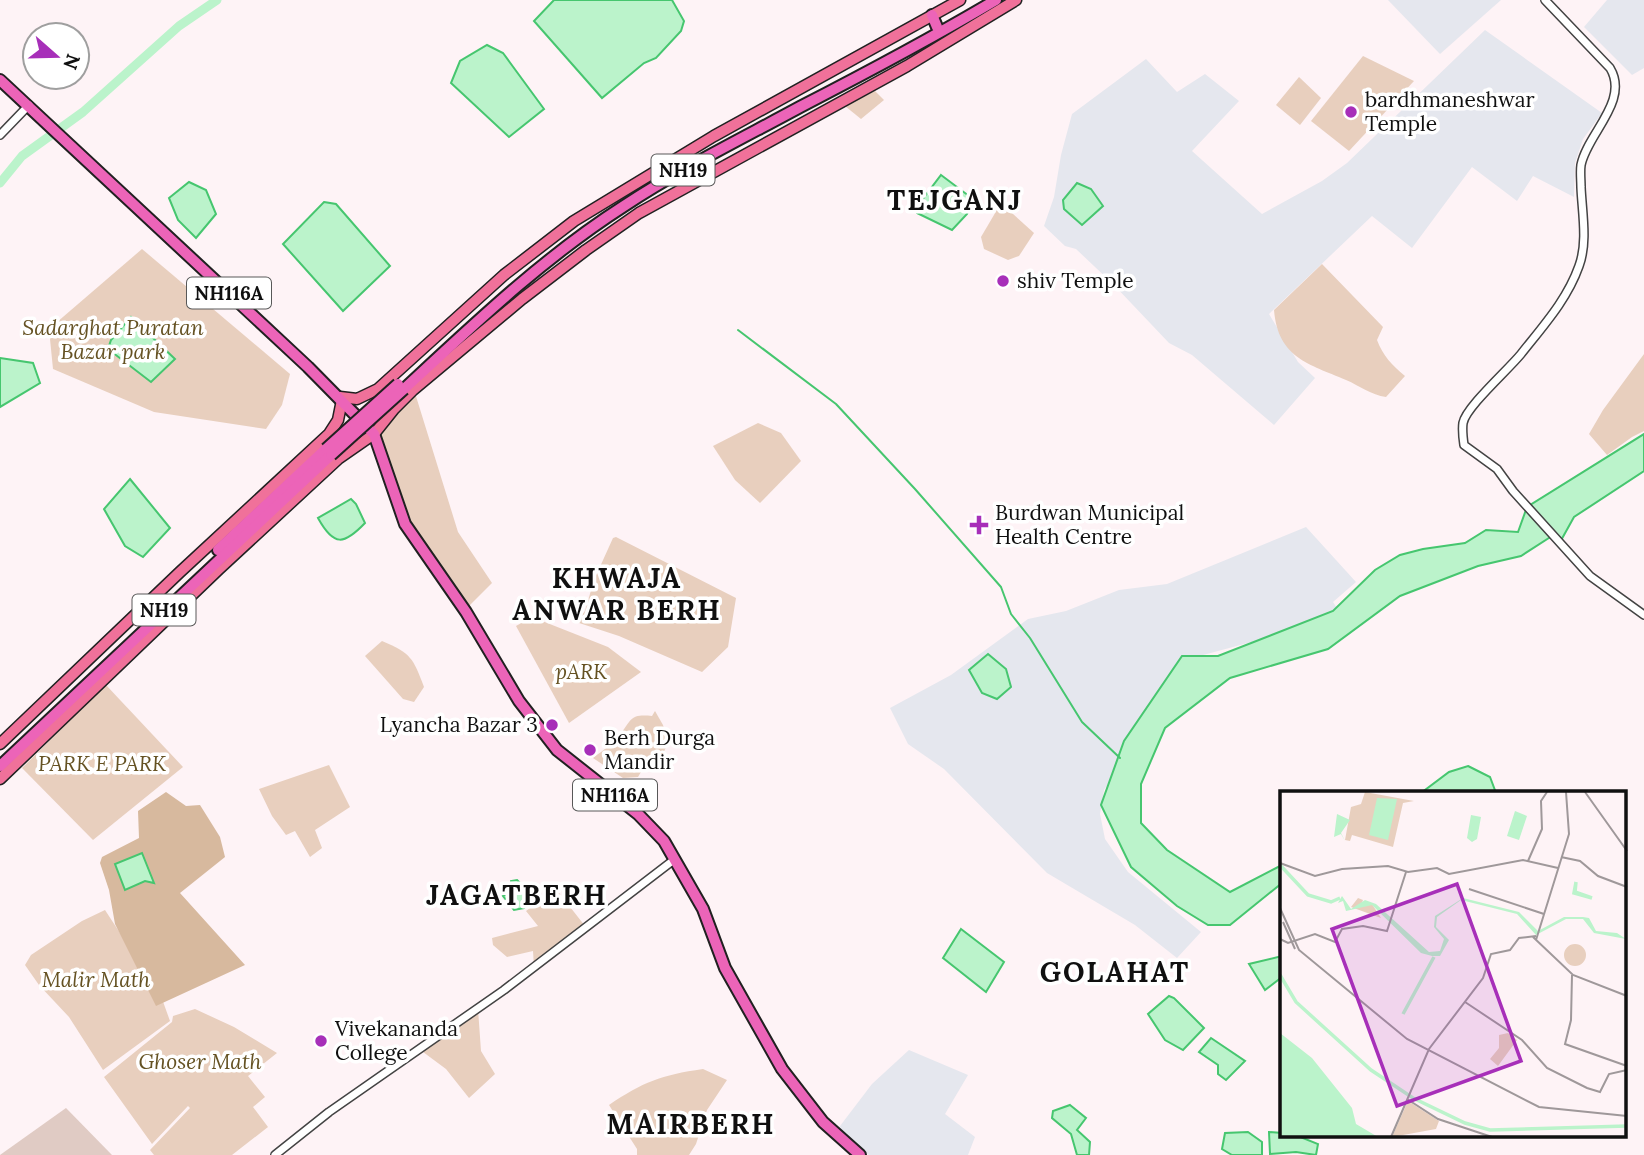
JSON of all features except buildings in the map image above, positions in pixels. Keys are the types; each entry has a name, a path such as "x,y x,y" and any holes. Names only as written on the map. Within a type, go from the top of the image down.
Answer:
{"highway":[{"name":"NH19","path":"401,386 509,284 604,211 696,155 934,21 982,0"},
{"name":"NH19","path":"0,757 328,452 520,283 624,206 692,164 903,53 996,0"},
{"path":"903,53 907,66"},
{"name":"NH116A","path":"0,80 341,398 374,434 405,524 465,610 519,702 557,750 653,827 675,859 703,909 725,968 782,1069 823,1122 860,1155"},
{"name":"NH19","path":"0,766 328,452"}],"main road":[{"path":"0,744 329,434 338,420 341,398 357,399 378,390 504,275 574,220 714,136 934,21 960,0"},
{"path":"0,779 338,459 374,434 394,408 472,340 565,265 628,220 725,164 907,66 1016,0"}],"street":[{"path":"1545,0 1610,68 1616,78 1616,85 1610,110 1589,143 1580,166 1584,249 1569,289 1560,306 1511,367 1468,412 1463,423 1464,445 1497,469 1559,544 1590,576 1644,615"},
{"path":"0,135 31,108"},
{"path":"275,1155 329,1112 504,990 675,859"}],"shaded area":[{"path":"554,0 672,0 684,21 681,31 656,58 644,63 602,98 534,21"},
{"path":"1388,0 1501,0 1440,54"},
{"path":"1607,0 1644,0 1644,68 1632,75 1584,27"},
{"path":"1485,30 1602,113 1583,139 1575,163 1574,197 1533,176 1517,201 1472,167 1412,248 1372,216 1269,314 1298,362 1315,378 1274,425 1192,355 1169,343 1076,249 1065,246 1044,226 1054,197 1072,114 1146,59 1177,92 1205,74 1239,101 1192,151 1262,214 1322,181 1347,163"},
{"path":"487,45 503,53 544,109 509,137 451,83 460,61"},
{"path":"941,175 973,199 967,214 952,230 917,213 916,208"},
{"path":"189,182 206,190 216,214 196,238 178,220 169,198"},
{"path":"1077,183 1091,189 1103,206 1082,225 1064,209 1063,200"},
{"path":"324,202 336,204 390,266 343,311 283,244"},
{"path":"131,317 175,359 151,382 108,349 111,340"},
{"path":"0,358 33,363 40,383 0,407"},
{"path":"1644,434 1644,471 1574,517 1559,544 1552,536 1521,556 1478,566 1400,596 1328,649 1230,678 1165,728 1141,784 1141,823 1167,850 1230,892 1280,866 1280,885 1230,925 1208,925 1177,906 1131,867 1101,805 1124,741 1182,656 1218,656 1333,611 1375,570 1400,555 1465,543 1486,530 1518,532 1527,507"},
{"path":"130,479 170,528 143,557 125,546 104,509"},
{"path":"351,499 365,523 345,539 334,538 318,518"},
{"path":"1306,527 1356,582 1333,602 1337,608 1319,624 1192,658 1104,790 1100,814 1105,839 1128,872 1201,932 1177,958 1135,925 1047,873 944,769 908,744 890,708 951,675 1028,619 1066,611 1119,590 1167,584"},
{"path":"988,654 1006,669 1011,687 997,699 982,693 969,670"},
{"path":"1468,766 1490,777 1495,791 1424,791 1449,772"},
{"path":"166,792 186,806 200,805 220,837 225,857 180,893 245,965 156,1006 115,924 109,890 100,863 102,857 139,838 138,811"},
{"path":"142,853 154,883 145,881 125,890 115,864"},
{"path":"517,880 532,899 524,908 514,910 503,896 511,881"},
{"path":"961,929 1004,962 986,992 943,958"},
{"path":"1280,956 1280,979 1265,990 1249,964"},
{"path":"1169,996 1204,1028 1183,1050 1165,1040 1148,1014"},
{"path":"1211,1038 1245,1061 1226,1080 1218,1074 1218,1065 1199,1052"},
{"path":"909,1050 968,1075 945,1114 975,1137 968,1155 869,1155 837,1130 872,1084"},
{"path":"1070,1105 1086,1118 1077,1130 1090,1142 1089,1155 1077,1155 1071,1134 1052,1118 1053,1111"},
{"path":"66,1108 112,1155 0,1155"},
{"path":"1248,1132 1262,1142 1262,1155 1232,1155 1222,1149 1225,1133"},
{"path":"1269,1132 1280,1133 1280,1138 1303,1138 1318,1144 1316,1155 1296,1152 1270,1154"}],"green space":[{"name":"bardhmaneshwar Temple","path":"1363,56 1414,81 1349,151 1311,121"},
{"path":"1299,77 1321,98 1300,125 1276,105"},
{"path":"875,91 884,100 861,119 845,106"},
{"path":"1001,203 1034,233 1019,256 1008,260 984,249 981,237"},
{"name":"Sadarghat Puratan Bazar park","path":"142,249 290,374 282,405 266,429 154,412 53,369 49,329"},
{"path":"1322,264 1383,327 1377,340 1379,346 1388,360 1405,376 1386,397 1308,363 1289,349 1282,339 1274,310"},
{"path":"1644,354 1644,431 1607,455 1589,434"},
{"path":"415,393 458,532 492,583 466,609 405,522 376,434"},
{"path":"758,423 781,433 801,461 760,503 735,480 713,446"},
{"path":"616,537 736,598 728,647 702,672 619,636 576,622 585,611 594,580 613,538"},
{"name":"pARK","path":"532,617 608,647 641,672 569,723 516,626"},
{"path":"382,641 405,653 414,663 424,687 414,702 403,699 365,656"},
{"name":"PARK E PARK","path":"106,685 183,767 93,840 22,768"},
{"path":"655,711 668,742 663,754 647,762 638,777 623,778 593,758 620,735 632,719 652,716"},
{"path":"329,765 350,807 315,830 322,848 310,857 295,831 286,835 272,816 259,789"},
{"path":"556,889 585,926 534,967 533,951 507,957 493,945 492,938 538,926 526,911"},
{"name":"Malir Math","path":"105,910 161,996 170,1021 103,1070 69,1017 39,985 25,965 31,955 82,921"},
{"name":"Ghoser Math","path":"195,1009 234,1027 277,1053 248,1076 265,1097 253,1107 268,1127 232,1155 154,1155 150,1150 190,1108 188,1106 152,1144 104,1077 172,1022 173,1016"},
{"path":"478,1009 481,1051 495,1074 469,1098 446,1069 419,1049"},
{"path":"703,1069 727,1080 707,1110 696,1144 689,1155 637,1155 637,1149 609,1105 653,1081"}],"waterway":[{"path":"0,183 22,156 83,112 179,26 217,0"},
{"path":"738,330 836,404 915,489 1001,587 1011,614 1030,638 1082,722 1120,758"}],"place":[{"name":"bardhmaneshwar Temple","path":"1351,112"},
{"name":"shiv Temple","path":"1003,281"},
{"name":"Burdwan Municipal Health Centre","path":"979,525"},
{"name":"Lyancha Bazar 3","path":"552,725"},
{"name":"Berh Durga Mandir","path":"590,750"},
{"name":"Vivekananda College","path":"321,1041"}],"district":[{"name":"TEJGANJ","path":"955,200"},
{"name":"KHWAJA ANWAR BERH","path":"617,594"},
{"name":"JAGATBERH","path":"517,895"},
{"name":"GOLAHAT","path":"1115,972"},
{"name":"MAIRBERH","path":"691,1124"}]}
